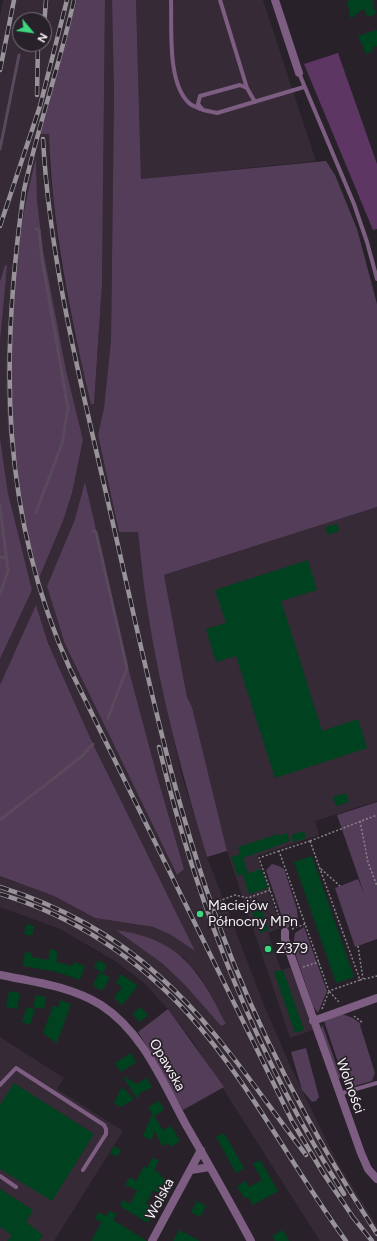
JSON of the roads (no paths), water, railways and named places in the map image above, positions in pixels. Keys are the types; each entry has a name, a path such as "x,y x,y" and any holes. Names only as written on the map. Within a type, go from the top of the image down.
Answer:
{"street":[{"path":"275,0 299,73"},
{"name":"Wolności","path":"285,932 285,939 338,1094 365,1162 377,1179"},
{"name":"Opawska","path":"0,975 50,985 78,993 102,1006 122,1022 145,1052 252,1241"},
{"path":"313,1021 377,998"},
{"name":"Wolska","path":"152,1241 201,1150"},
{"name":"Wolska","path":"190,1170 210,1167"}],"lane":[{"path":"170,0 173,68 182,93 190,103 203,110 217,113 304,86"},
{"path":"220,0 247,88 256,102"},
{"path":"299,73 354,204 367,242 377,279"},
{"path":"203,110 198,104 200,96 240,85 247,88"},
{"path":"0,1085 16,1068 104,1125 106,1134 83,1170"},
{"path":"338,1094 377,1083"},
{"path":"0,1176 16,1186"}],"waterway":[{"path":"0,149 19,55"},
{"path":"36,229 39,230 42,259 68,408 62,444 36,512"},
{"path":"0,505 8,571 0,594"},
{"path":"93,531 96,532 127,668 108,718"},
{"path":"0,557 7,558"},
{"path":"0,820 81,757 93,744"}],"railway":[{"path":"0,70 14,0"},
{"path":"45,12 46,0"},
{"path":"0,226 40,106 67,0"},
{"path":"74,0 24,190 16,252 11,313 10,374 12,434 18,493 30,552 47,611 70,669 292,1121 323,1173 355,1220"},
{"path":"37,95 38,52"},
{"path":"43,139 53,234 69,328 146,670 186,824 219,925 270,1046 331,1160 377,1234"},
{"path":"159,747 174,806 192,864 211,921 233,978 257,1034 283,1088 312,1142 344,1194"},
{"path":"0,887 21,894 84,922 141,960 179,995 218,1038 306,1155"},
{"path":"0,894 53,914 103,941 126,957 169,994 211,1041 232,1069 326,1213 346,1241"},
{"path":"352,1216 372,1241"}],"place":[{"name":"Maciejów Północny MPn","path":"200,914"},
{"name":"Z379","path":"268,949"}]}
